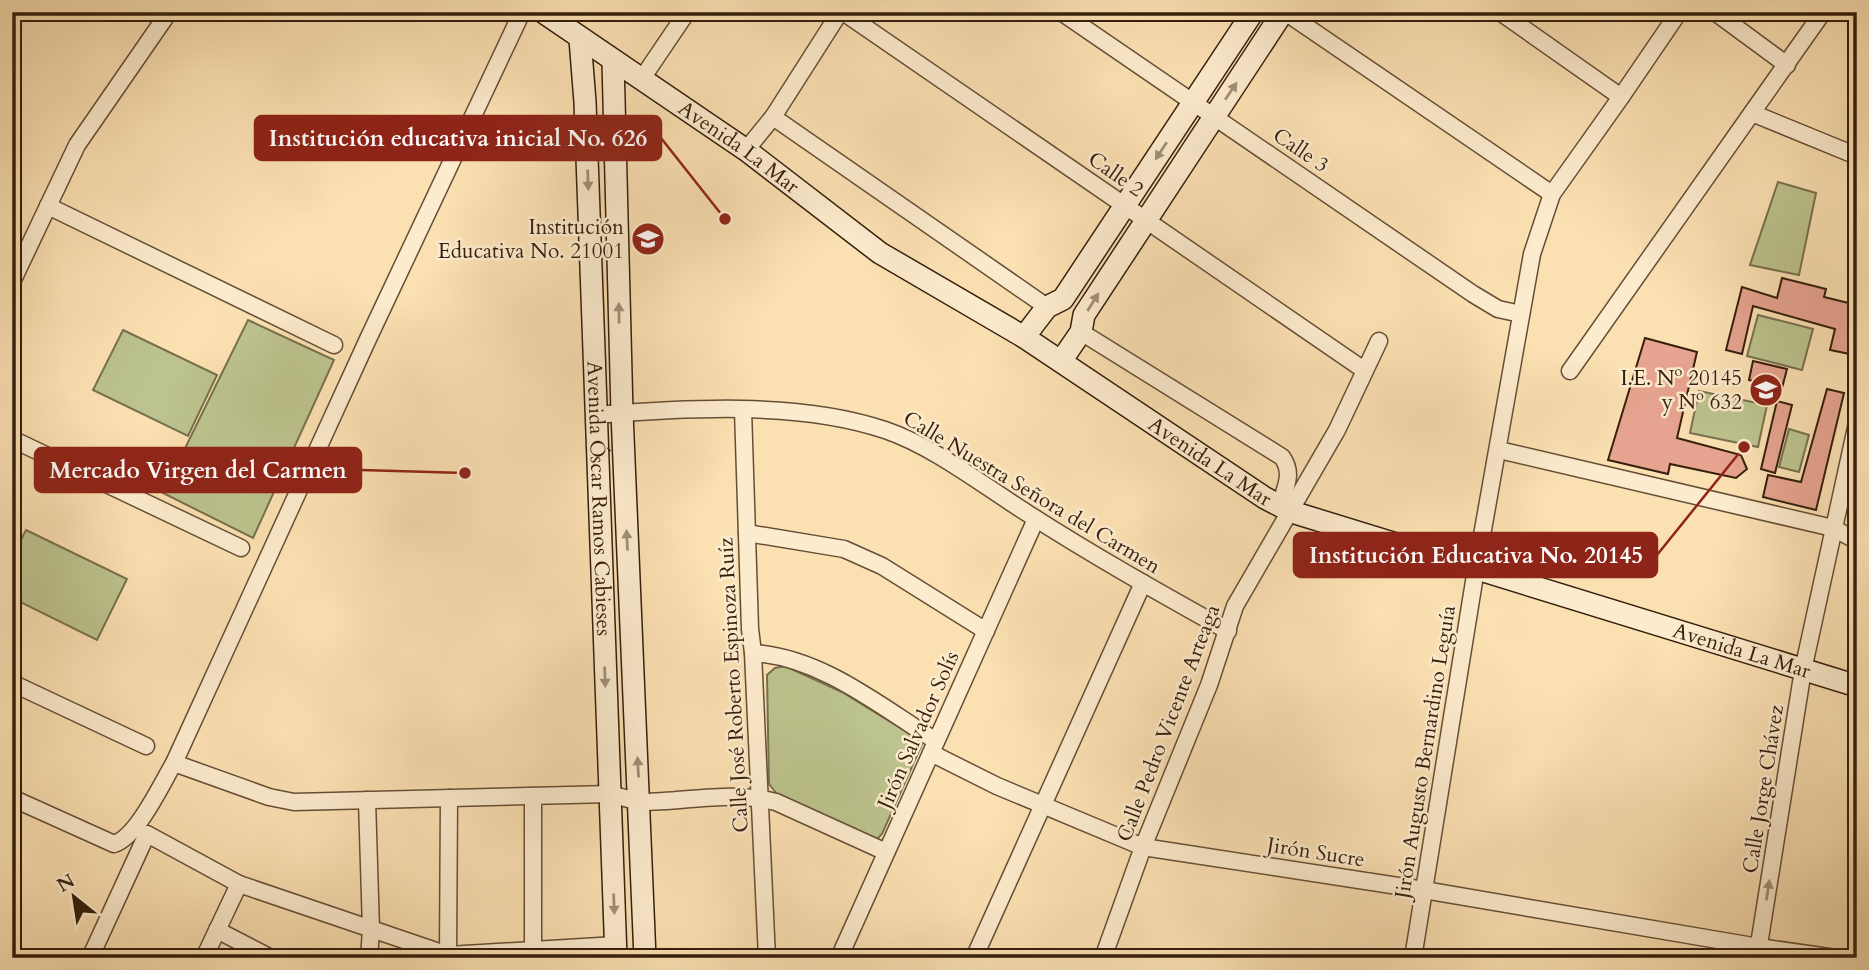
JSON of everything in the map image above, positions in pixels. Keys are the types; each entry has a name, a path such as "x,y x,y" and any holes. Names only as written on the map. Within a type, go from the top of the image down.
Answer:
{"street":[{"path":"12,282 77,145 169,12"},
{"path":"12,798 114,844 122,841 135,826 174,763 368,339 522,12"},
{"name":"Avenida La Mar","path":"543,12 746,150 880,253 1024,337 1286,509 1857,686"},
{"path":"641,80 687,12"},
{"path":"746,150 773,117 841,12"},
{"name":"Calle 2","path":"841,12 1364,370"},
{"name":"Calle 3","path":"1060,12 1474,294 1498,309 1521,314"},
{"path":"1024,337 1047,307 1063,299 1253,12"},
{"path":"1060,361 1081,332 1084,315 1144,220 1284,12 1552,194"},
{"path":"1500,12 1621,97"},
{"name":"Jirón Augusto Bernardino Leguía","path":"1413,958 1476,569 1532,254 1552,194 1679,12"},
{"path":"1715,12 1787,65"},
{"path":"1570,371 1823,12"},
{"name":"Avenida Óscar Ramos Cabieses","path":"580,39 585,102 616,952"},
{"name":"Avenida Óscar Ramos Cabieses","path":"613,61 622,413 645,958"},
{"path":"1752,113 1857,156"},
{"path":"773,117 1047,307"},
{"path":"48,206 334,345"},
{"path":"1081,332 1282,457 1289,467 1286,509"},
{"path":"1286,509 1337,430 1379,341"},
{"name":"Calle José Roberto Espinoza Ruíz","path":"743,410 750,629 766,958"},
{"name":"Calle Nuestra Señora del Carmen","path":"596,415 776,410 831,417 884,430 909,439 1143,583 1228,631"},
{"name":"Calle Jorge Chávez","path":"1758,953 1803,670 1857,423"},
{"path":"12,439 241,548"},
{"path":"1499,450 1833,528 1857,541"},
{"name":"Calle Pedro Vicente Arteaga","path":"1103,958 1143,847 1209,685 1235,606 1286,509"},
{"name":"Jirón Salvador Solís","path":"839,958 1037,519"},
{"path":"747,533 844,549 882,566 986,631"},
{"path":"974,958 1143,583"},
{"name":"Jirón Sucre","path":"753,653 776,654 811,666 848,686 934,747 997,786 1143,847 1424,890 1758,953 1836,958"},
{"path":"12,683 146,746"},
{"path":"174,763 269,797 294,802 610,794 639,802 759,797 776,802 886,852"},
{"path":"533,796 533,950"},
{"path":"448,955 449,798"},
{"path":"367,800 371,930 369,958"},
{"path":"90,958 147,834 239,884 448,955 533,950 616,952"},
{"path":"204,958 239,884"},
{"path":"217,930 271,958"}],"green space":[{"path":"1778,182 1816,193 1799,275 1750,265"},
{"path":"1758,315 1813,329 1802,370 1747,356"},
{"path":"248,320 334,360 253,538 163,493"},
{"path":"123,330 217,375 188,436 93,390"},
{"path":"1699,391 1767,405 1758,447 1690,433"},
{"path":"1789,429 1809,435 1799,472 1779,467"},
{"path":"26,530 127,579 97,640 12,598 12,557"},
{"path":"785,666 842,692 923,742 882,834 877,839 777,794 769,784 767,675 775,668"}],"building":[{"path":"1782,278 1826,289 1824,297 1857,305 1857,327 1850,354 1830,350 1835,329 1753,306 1742,354 1726,350 1742,287 1777,298"},
{"path":"1645,338 1697,352 1677,438 1741,455 1747,469 1736,478 1670,464 1668,474 1608,460"},
{"path":"1753,361 1787,369 1782,388 1749,380"},
{"path":"1827,389 1844,393 1816,510 1763,497 1768,475 1801,482"},
{"path":"1777,401 1792,405 1775,473 1761,469"}],"place":[{"name":"Institución educativa inicial No. 626","path":"725,219"},
{"name":"Institución Educativa No. 21001","path":"648,239"},
{"name":"I.E. Nº 20145 y Nº 632","path":"1766,390"},
{"name":"Institución Educativa No. 20145","path":"1744,447"},
{"name":"Mercado Virgen del Carmen","path":"465,473"}]}
